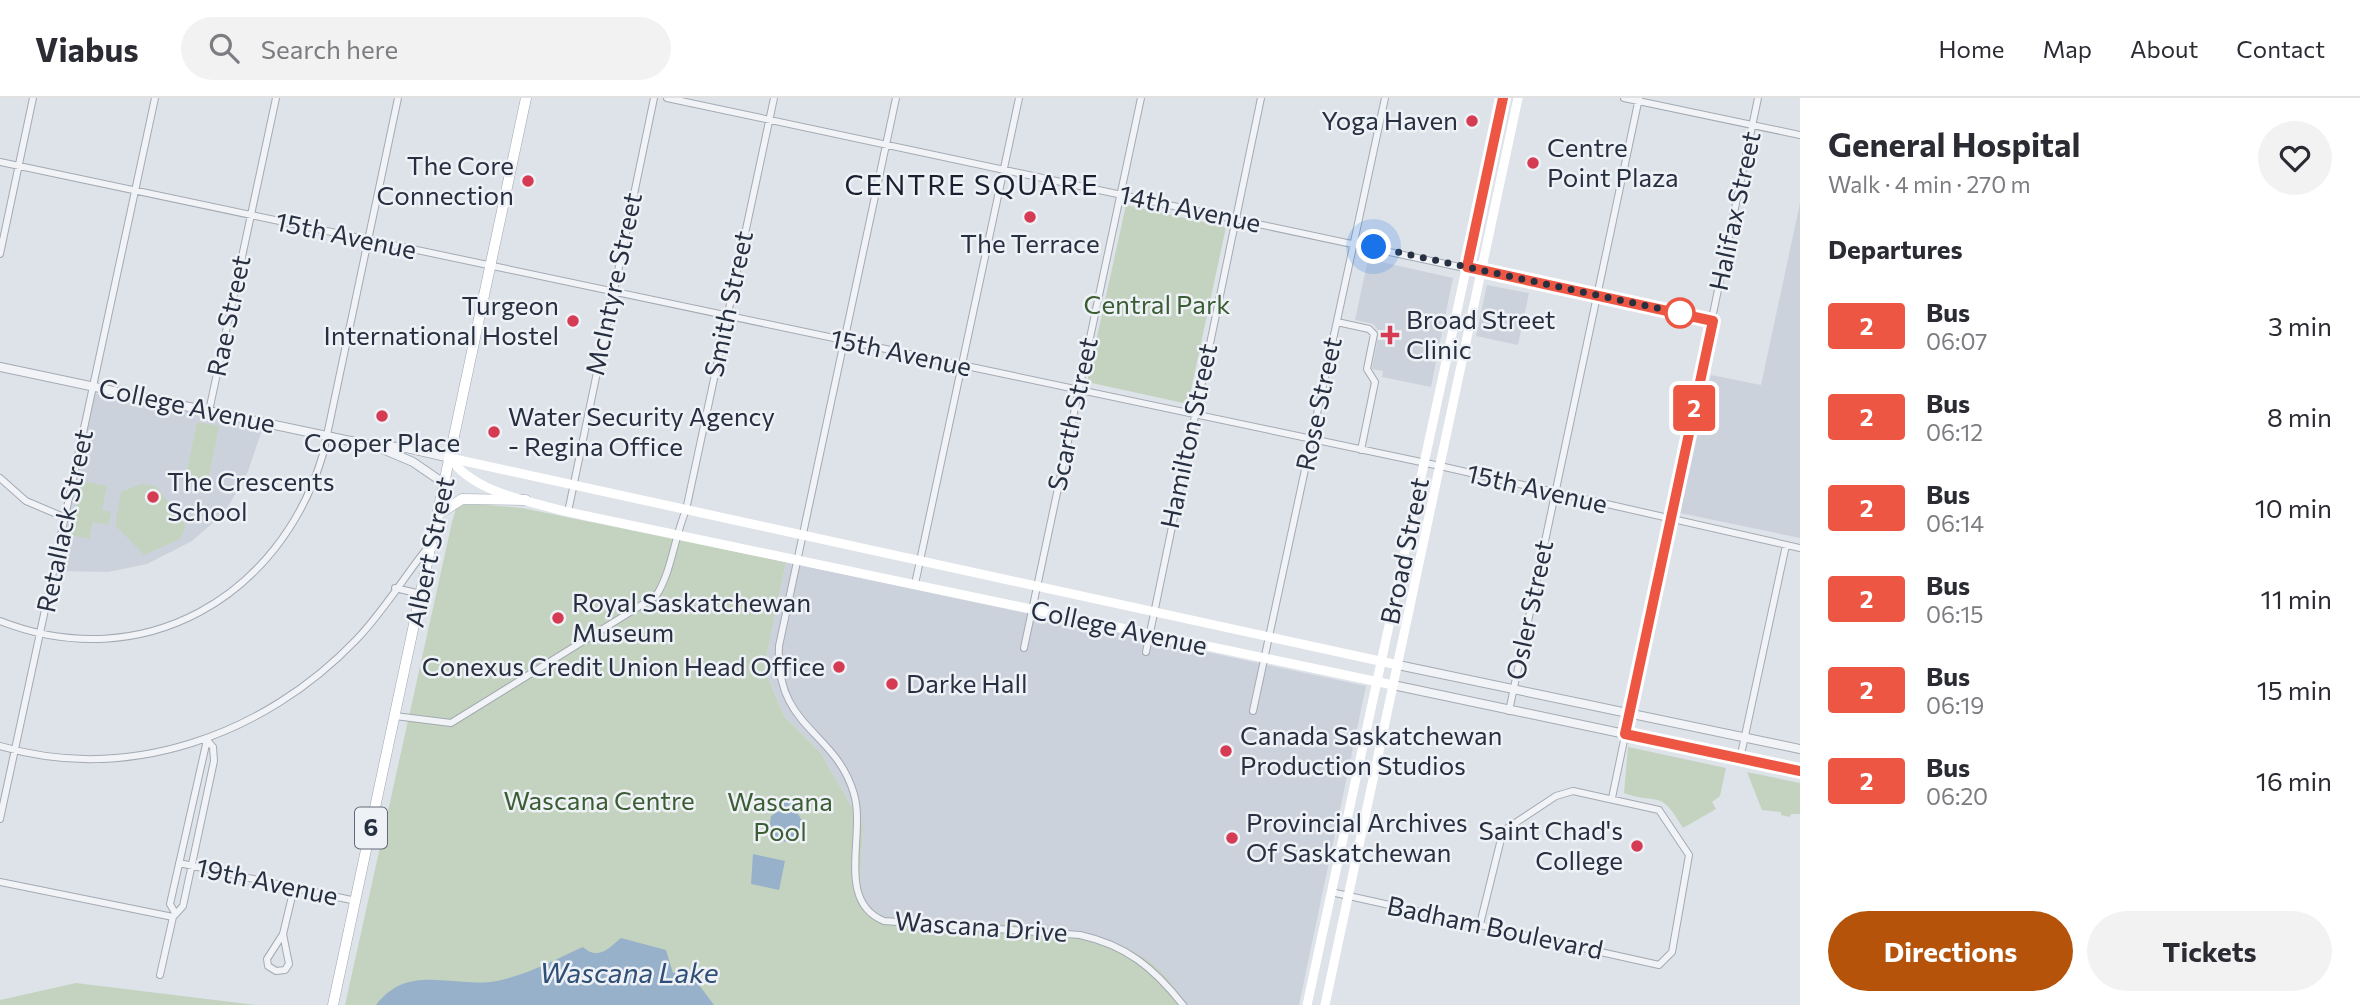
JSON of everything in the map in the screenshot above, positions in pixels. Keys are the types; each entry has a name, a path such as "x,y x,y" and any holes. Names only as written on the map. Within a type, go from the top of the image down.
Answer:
{"main road":[{"name":"Albert Street","path":"333,1005 526,98"},
{"name":"Broad Street","path":"1307,1005 1503,98"},
{"name":"Broad Street","path":"1325,1005 1518,98"},
{"name":"College Avenue","path":"450,458 803,537 1153,612 1269,634 1398,664"},
{"name":"College Avenue","path":"450,458 461,474 526,500 568,512 1394,685"},
{"path":"439,514 462,499 526,500"}],"street":[{"path":"0,254 33,98"},
{"name":"Retallack Street","path":"0,819 155,98"},
{"name":"Rae Street","path":"209,411 276,98"},
{"path":"0,621 41,634 80,639 127,636 169,626 220,600 257,570 293,526 314,483 326,435 398,98"},
{"name":"McIntyre Street","path":"568,512 654,98"},
{"name":"14th Avenue","path":"667,98 1713,321"},
{"name":"Smith Street","path":"395,716 451,723 656,596 664,584 676,534 686,510 774,98"},
{"name":"Wascana Drive","path":"895,98 779,646 778,668 789,706 802,724 839,759 850,781 858,826 856,886 864,908 884,921 1080,935 1101,940 1123,949 1145,964 1161,977 1183,1005"},
{"path":"915,584 1019,98"},
{"name":"Scarth Street","path":"1024,648 1141,98"},
{"name":"Hamilton Street","path":"1146,652 1193,414 1261,98"},
{"name":"Rose Street","path":"1253,710 1385,98"},
{"path":"1624,98 1800,135"},
{"name":"Halifax Street","path":"1612,798 1758,98"},
{"name":"Osler Street","path":"1509,711 1639,100"},
{"name":"15th Avenue","path":"0,162 1440,466 1669,521 1800,548"},
{"path":"1337,322 1369,329 1374,334 1367,369 1375,382 1361,450"},
{"name":"College Avenue","path":"0,367 374,446 414,462 445,484"},
{"name":"College Avenue","path":"374,446 402,447 450,458"},
{"path":"0,478 26,501 66,518"},
{"path":"0,746 72,758 104,758 163,751 206,740 251,720 296,694 359,638 395,587 432,543"},
{"path":"1740,759 1786,545"},
{"path":"395,587 421,594"},
{"name":"College Avenue","path":"1398,664 1800,749"},
{"name":"College Avenue","path":"1394,685 1800,771"},
{"path":"174,915 170,904 206,740"},
{"path":"160,975 174,915 183,906 214,761 213,747 206,740"},
{"path":"1480,924 1503,831 1564,792 1581,791 1612,798"},
{"name":"Badham Boulevard","path":"1331,892 1659,965 1672,952 1689,855 1659,810 1612,798"},
{"name":"19th Avenue","path":"179,863 294,888 355,905"},
{"path":"0,882 174,915"},
{"path":"283,934 289,964 285,970 276,971 268,966 267,959 283,934 294,888"}],"shaded area":[{"path":"1800,203 1800,538 1680,513 1711,375 1761,385"},
{"path":"1368,259 1453,278 1431,387 1382,377 1383,371 1372,369 1379,331 1373,324 1355,320"},
{"path":"1487,285 1529,293 1518,345 1476,336"},
{"name":"The Crescents School","path":"95,393 263,427 247,474 224,513 192,541 147,564 108,572 58,571"},
{"path":"786,562 1366,686 1299,1005 1187,1005 1159,970 1124,947 1080,932 886,919 874,912 866,905 860,881 863,826 820,752 784,716 764,668"}],"green space":[{"name":"Central Park","path":"1126,205 1226,227 1188,404 1087,382"},
{"path":"197,422 219,426 208,481 186,476"},
{"path":"81,481 107,486 102,510 111,512 108,525 93,522 89,539 70,535"},
{"path":"141,484 156,486 186,526 180,539 144,555 115,525 121,492"},
{"name":"Wascana Centre","path":"466,503 522,508 786,562 764,668 784,716 820,752 863,826 860,881 866,905 886,919 1031,926 1106,941 1137,953 1161,971 1187,1005 345,1005 452,522 456,509"},
{"path":"1628,747 1726,768 1720,796 1712,802 1716,809 1683,828 1663,802 1624,793"},
{"path":"1747,772 1800,783 1800,814 1791,814 1790,817 1781,815 1781,812 1762,810"},
{"path":"76,983 256,1005 0,1005 0,1000"}],"water":[{"path":"784,797 798,803 796,811 803,822 801,834 792,842 778,841 769,831 771,816 784,808"},
{"path":"753,854 785,861 779,890 751,884"},
{"name":"Wascana Lake","path":"621,938 666,950 673,973 687,969 714,1005 376,1005 389,992 403,984 432,980 481,983 497,981 530,971 583,947 594,953 603,952"}],"bus line":[{"name":"2","path":"1503,98 1467,267 1713,321 1640,653 1625,734 1800,771"}],"place":[{"name":"Yoga Haven","path":"1472,121"},
{"name":"Centre Point Plaza","path":"1533,163"},
{"name":"The Core Connection","path":"528,181"},
{"name":"The Terrace","path":"1030,217"},
{"name":"Turgeon International Hostel","path":"573,321"},
{"name":"Broad Street Clinic","path":"1390,335"},
{"name":"Cooper Place","path":"382,416"},
{"name":"Water Security Agency - Regina Office","path":"494,432"},
{"name":"The Crescents School","path":"153,497"},
{"name":"Royal Saskatchewan Museum","path":"558,618"},
{"name":"Conexus Credit Union Head Office","path":"839,667"},
{"name":"Darke Hall","path":"892,684"},
{"name":"Canada Saskatchewan Production Studios","path":"1226,751"},
{"name":"Provincial Archives Of Saskatchewan","path":"1232,838"},
{"name":"Saint Chad's College","path":"1637,846"}],"district":[{"name":"CENTRE SQUARE","path":"972,185"}],"route":[{"path":"1374,247 1680,313"}],"park label":[{"name":"Wascana Pool","path":"780,817"}]}
